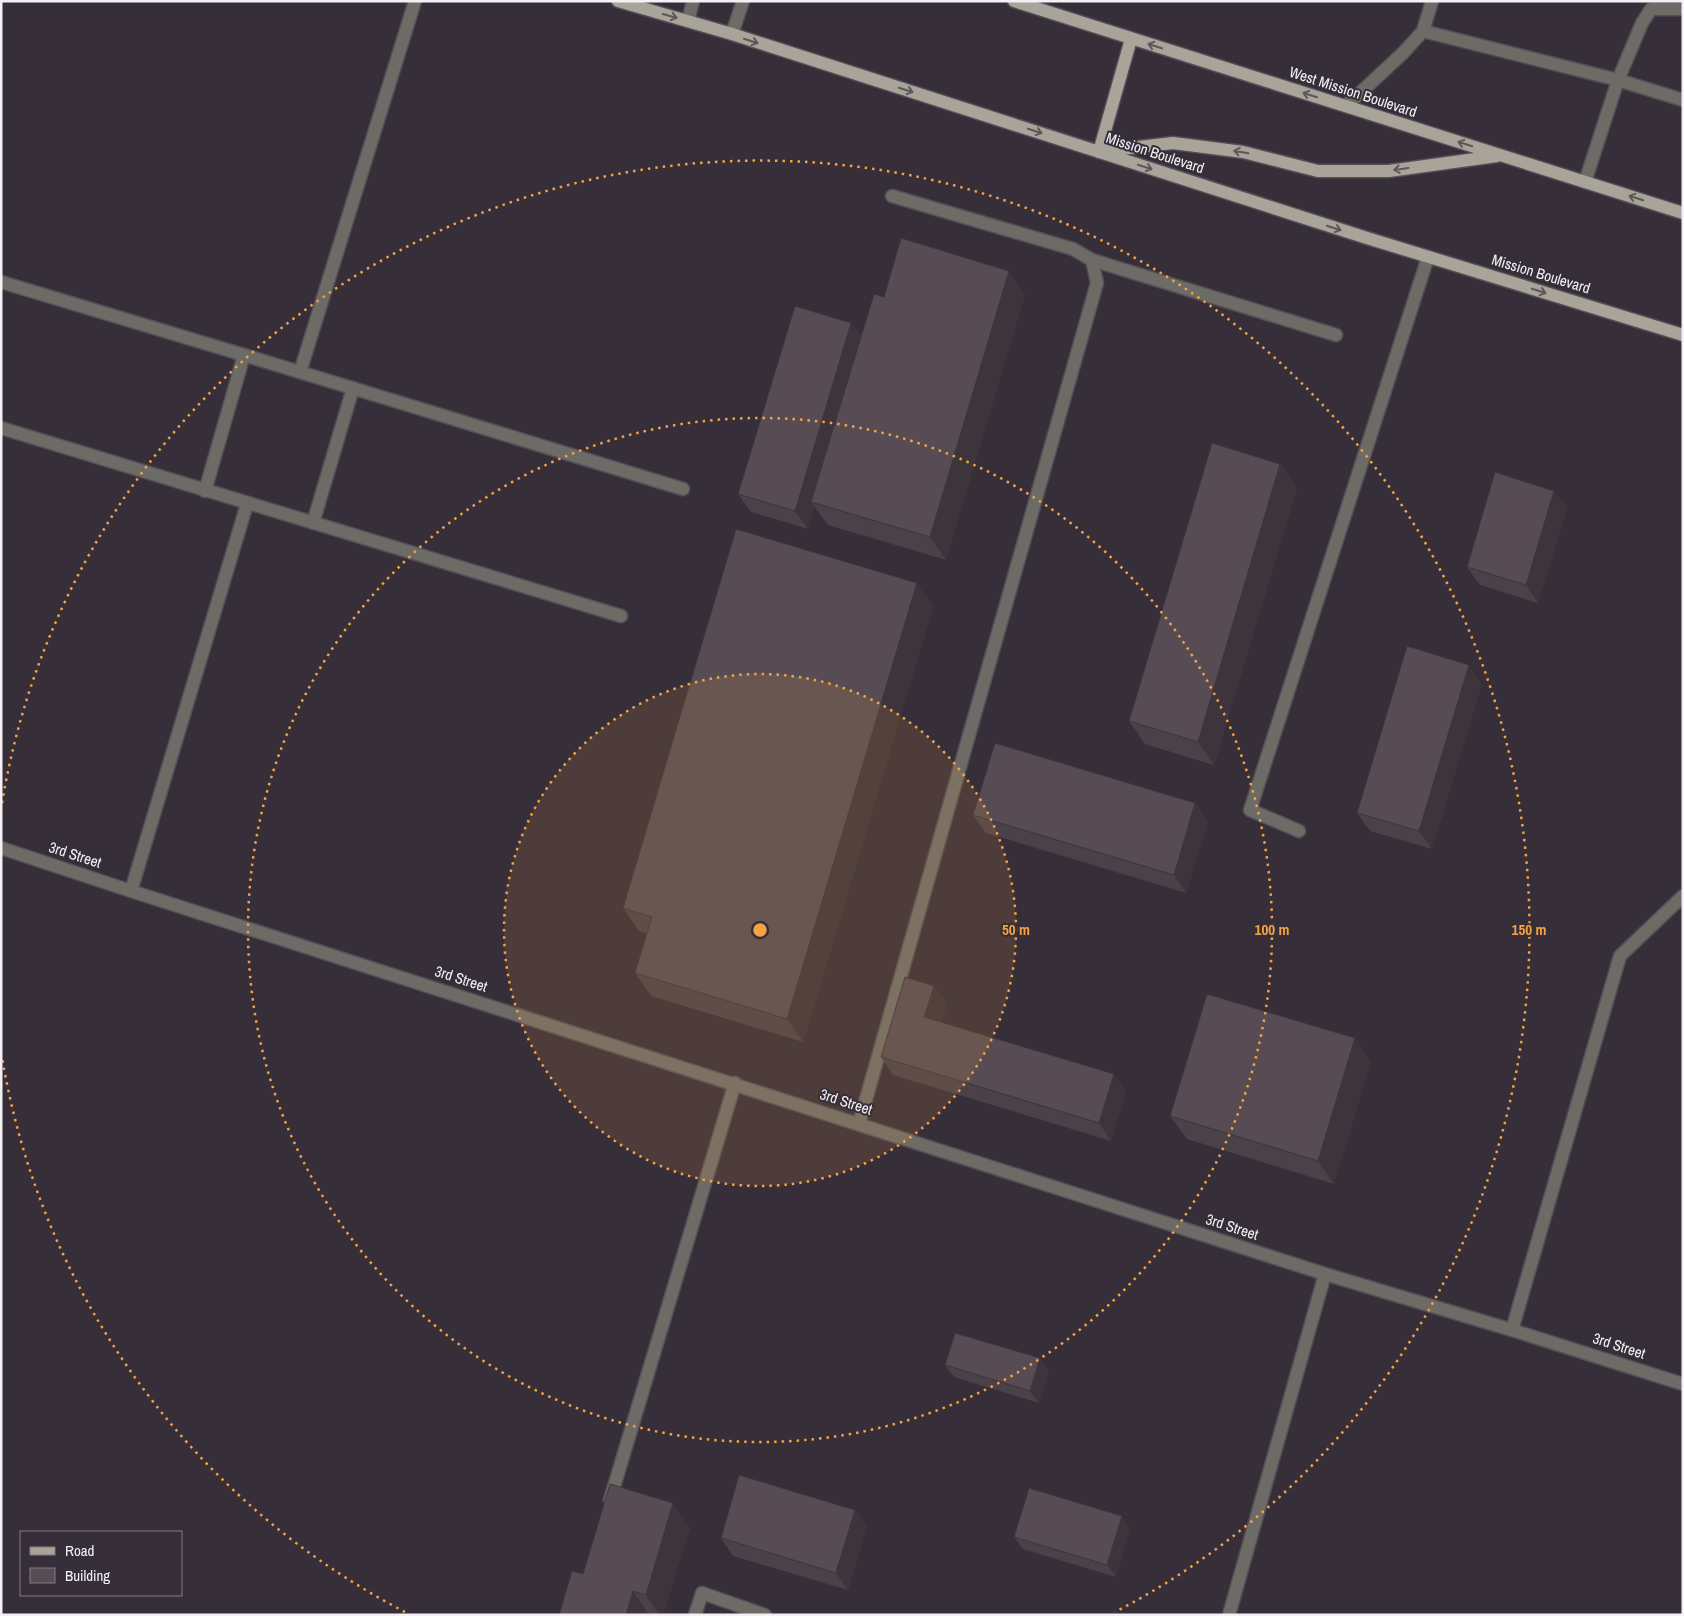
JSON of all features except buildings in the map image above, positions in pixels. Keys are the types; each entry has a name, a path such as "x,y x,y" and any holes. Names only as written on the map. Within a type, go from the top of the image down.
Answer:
{"main road":[{"name":"Mission Boulevard","path":"618,1 732,34 1428,257 1683,334"},
{"name":"West Mission Boulevard","path":"1014,1 1683,213"},
{"path":"1131,39 1099,152 1172,143 1243,152 1318,171 1389,170 1501,155"}],"street":[{"path":"300,372 415,1"},
{"path":"688,21 693,1"},
{"path":"732,34 743,1"},
{"path":"1346,106 1403,53 1423,31 1432,1"},
{"path":"1586,182 1618,80 1642,23 1651,9 1683,9"},
{"path":"1423,31 1618,80 1683,100"},
{"path":"892,196 1073,249 1092,260 1336,335"},
{"path":"1299,831 1250,810 1428,257"},
{"path":"859,1124 1097,283 1092,260"},
{"path":"1,282 683,490"},
{"path":"205,491 244,355"},
{"path":"313,523 353,388"},
{"path":"1,428 621,616"},
{"path":"130,891 247,504"},
{"name":"3rd Street","path":"1,848 1326,1274 1683,1384"},
{"path":"1512,1330 1620,956 1683,896"},
{"path":"607,1510 735,1083"},
{"path":"1229,1615 1326,1274"},
{"path":"696,1615 702,1593 764,1615"}]}
